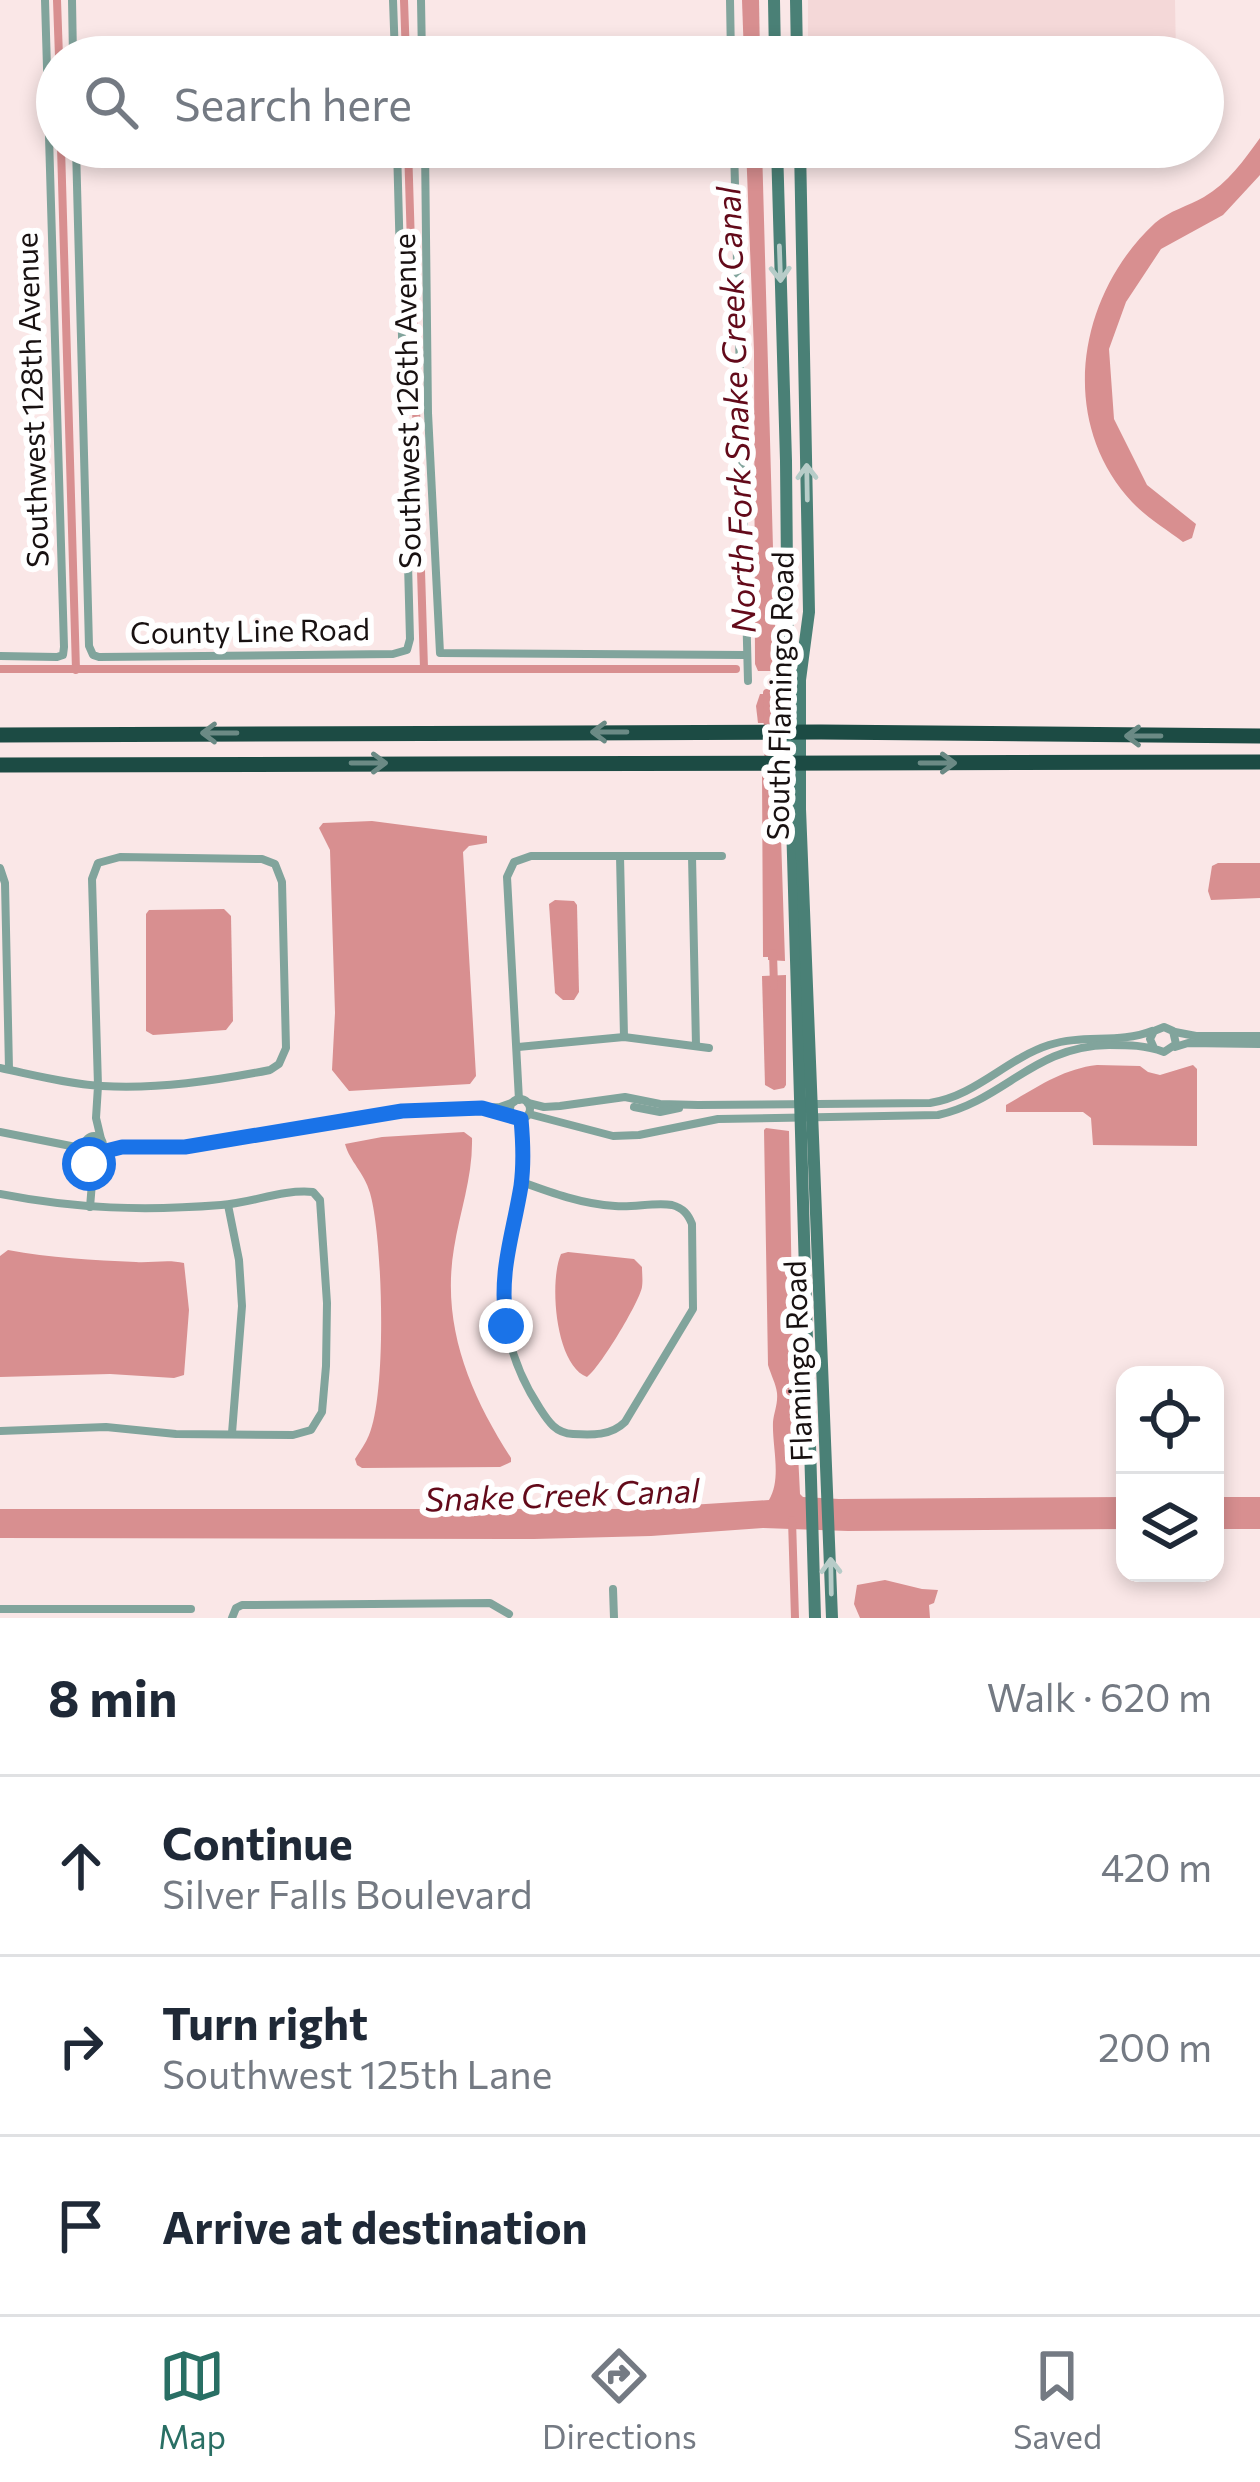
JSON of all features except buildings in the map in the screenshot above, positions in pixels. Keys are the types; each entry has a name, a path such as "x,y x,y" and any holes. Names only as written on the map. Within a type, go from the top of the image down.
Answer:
{"highway":[{"path":"0,735 821,732 1260,736"},
{"path":"0,764 1260,762"}],"main road":[{"path":"774,0 775,36"},
{"path":"796,0 797,36"},
{"name":"South Flamingo Road","path":"777,168 788,683 807,1102"},
{"name":"South Flamingo Road","path":"800,168 809,612 800,680 807,1102"},
{"name":"Flamingo Road","path":"807,1102 815,1618"},
{"name":"Flamingo Road","path":"807,1118 832,1618"}],"street":[{"name":"Southwest 128th Avenue","path":"45,0 46,36"},
{"path":"72,0 73,36"},
{"path":"393,0 394,36"},
{"path":"421,0 422,36"},
{"path":"730,0 731,36"},
{"name":"Southwest 128th Avenue","path":"0,656 63,655 50,168"},
{"name":"Southwest 128th Avenue","path":"77,168 92,655"},
{"name":"Southwest 126th Avenue","path":"398,168 407,650"},
{"name":"Southwest 126th Avenue","path":"425,168 428,413 440,653 746,655"},
{"path":"734,168 748,681"},
{"name":"County Line Road","path":"92,655 393,654 407,650"},
{"path":"522,1182 585,1202 627,1207 666,1204 683,1210 692,1223 693,1309 617,1430 560,1432 553,1427 530,1394 513,1357 506,1326 505,1258 522,1182 507,877 514,862 531,856 722,856"},
{"path":"620,856 624,1037"},
{"path":"692,856 696,1046"},
{"path":"0,868 5,883 4,1069 98,1086 204,1083 270,1070 284,1056 282,881 275,864 262,859 120,857 98,862 92,879 98,1086 90,1207"},
{"path":"0,1132 94,1146 185,1147 402,1111 521,1109 625,1097 698,1105 943,1101 1036,1050 1070,1040 1136,1037 1164,1027 1196,1036 1260,1040"},
{"path":"1154,1030 1150,1040 1154,1048"},
{"path":"1173,1031 1173,1048"},
{"path":"518,1047 624,1037 709,1048"},
{"path":"521,1109 613,1136 718,1119 923,1116 951,1112 1043,1060 1081,1047 1137,1045 1163,1052 1189,1043 1260,1040"},
{"path":"1036,1050 1043,1060"},
{"path":"614,1100 660,1112 698,1105"},
{"path":"0,1194 128,1210 228,1204 313,1192 320,1201 327,1303 322,1412 311,1430 293,1435 176,1434 106,1427 0,1431"},
{"path":"228,1204 242,1306 232,1433"},
{"path":"613,1589 614,1618"},
{"path":"234,1613 242,1605 490,1603 509,1614"},
{"path":"421,1604 421,1618"},
{"path":"0,1609 148,1614 191,1609"}],"shaded area":[{"path":"742,0 759,0 760,36 743,36"},
{"path":"808,0 1175,0 1176,36 808,36"},
{"path":"1260,138 1260,175 1223,215 1161,249 1126,302 1109,349 1114,419 1147,485 1196,524 1192,538 1183,542 1132,502 1108,469 1093,434 1086,358 1108,285 1129,252 1160,219 1221,185"},
{"path":"747,168 763,168 776,671 758,671 755,664 754,351"},
{"path":"760,694 777,694 779,723 758,723"},
{"path":"762,774 779,774 785,961 763,957"},
{"path":"372,821 487,836 487,843 463,852 476,1076 470,1084 349,1091 332,1070 330,850 319,828 323,823"},
{"path":"1260,863 1260,898 1211,900 1212,866"},
{"path":"555,900 577,905 579,992 574,1000 563,1000 555,993 549,904"},
{"path":"224,909 231,916 233,1021 226,1030 153,1035 146,1031 146,914 149,910"},
{"path":"786,975 786,1085 774,1090 765,1085 762,976"},
{"path":"1097,1065 1140,1066 1160,1075 1193,1065 1197,1069 1197,1146 1093,1145 1091,1118 1083,1112 1006,1112 1006,1105 1050,1080"},
{"path":"764,1130 789,1131 800,1494 839,1499 1116,1497 1116,1529 763,1528 534,1539 0,1538 0,1509 628,1509 769,1500 775,1482 777,1397 768,1365"},
{"path":"464,1132 472,1138 472,1152 454,1248 452,1305 462,1358 511,1462 500,1467 362,1468 355,1459 369,1435 379,1386 380,1278 370,1193 345,1144"},
{"path":"8,1250 184,1263 189,1310 184,1375 0,1377 0,1256"},
{"path":"561,1254 634,1259 642,1267 642,1287 634,1307 587,1377 568,1357 558,1321 557,1267"},
{"path":"1224,1497 1260,1497 1260,1529 1224,1529"},
{"path":"885,1580 938,1590 929,1605 930,1618 860,1618 854,1604 857,1585"}],"waterway":[{"path":"57,0 58,36"},
{"path":"404,0 405,36"},
{"path":"62,168 76,670"},
{"path":"409,168 424,668"},
{"path":"0,669 736,669"},
{"name":"North Fork Snake Creek Canal","path":"767,693 769,782"},
{"name":"North Fork Snake Creek Canal","path":"773,953 774,986"},
{"path":"792,1520 795,1618"}],"route":[{"path":"89,1164 90,1153 122,1147 185,1147 402,1111 482,1108 521,1119 522,1182 502,1295 506,1326"}],"water label":[{"name":"Snake Creek Canal","path":"562,1495"}]}
